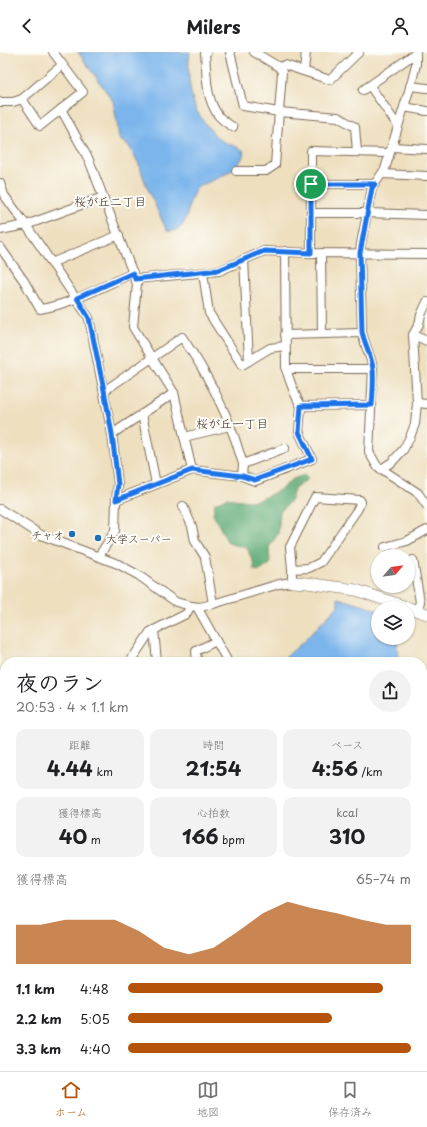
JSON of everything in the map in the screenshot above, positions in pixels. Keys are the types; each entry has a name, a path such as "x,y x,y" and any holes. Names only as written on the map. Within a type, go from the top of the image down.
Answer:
{"street":[{"path":"22,99 40,126 83,92 53,52"},
{"path":"207,52 208,88 211,102 219,116 233,127"},
{"path":"230,52 243,106 279,112 338,117 355,126 357,152"},
{"path":"236,171 266,171 275,164 282,72 279,67 254,52"},
{"path":"304,71 306,52"},
{"path":"279,67 285,65 330,80 359,52"},
{"path":"416,53 416,64 385,169 372,188 360,253 362,332 364,343 373,369 369,452 374,462 381,470 418,493 427,506"},
{"path":"398,126 366,88 416,53"},
{"path":"0,102 13,102 22,99 62,65"},
{"path":"410,86 427,88"},
{"path":"404,107 427,111"},
{"path":"61,109 89,160 137,284 133,327 174,393 192,470"},
{"path":"311,253 311,151 357,152 427,149"},
{"path":"382,174 427,176"},
{"path":"0,183 4,195 77,298 89,318 112,434 118,484 115,531 99,556"},
{"path":"311,184 375,184"},
{"path":"0,230 26,225 103,197"},
{"path":"311,213 427,215"},
{"path":"51,263 118,235"},
{"path":"0,247 24,281 40,309 52,307 134,276 203,273 219,270 264,251 427,254"},
{"path":"116,500 192,470 242,476 255,480 312,459 299,432 301,406 286,369 285,252"},
{"path":"321,253 322,334"},
{"path":"244,259 249,361"},
{"path":"203,273 209,313 242,365 270,348 285,346"},
{"path":"381,470 392,462 403,450 415,424 417,403 413,335 419,324 420,315 427,302"},
{"path":"285,335 362,332"},
{"path":"413,335 427,341"},
{"path":"104,390 182,337 204,370 230,426 243,464 242,476"},
{"path":"286,369 373,369"},
{"path":"112,434 174,393"},
{"path":"417,403 427,404"},
{"path":"301,406 372,405"},
{"path":"142,414 156,484"},
{"path":"184,437 230,426"},
{"path":"243,464 285,448"},
{"path":"292,569 309,568 321,562 362,502 360,500 315,497 290,547 292,582"},
{"path":"183,506 192,526 195,541 205,558 213,604"},
{"path":"0,509 41,535 118,564 138,575 176,602 194,606 213,604 279,584 307,582 356,590 422,612 415,572"},
{"path":"385,547 407,541 427,530"},
{"path":"133,657 150,632 186,614 194,606"},
{"path":"194,606 225,657"},
{"path":"154,630 157,657"},
{"path":"197,657 196,651 216,641"}],"green space":[{"path":"304,475 308,479 294,489 291,500 280,512 278,534 269,547 270,564 260,571 254,570 254,564 247,548 231,544 227,541 213,514 215,503 226,498 248,501 259,500 280,490 293,479"}],"water":[{"path":"78,52 190,52 189,80 191,94 197,110 206,124 219,139 244,151 242,158 232,170 196,188 190,202 187,216 181,227 173,231 167,231 146,185 139,164 129,146 119,139 113,101"},
{"path":"338,598 371,608 371,645 397,645 398,657 286,657 338,606"}],"place":[{"name":"チャオ","path":"72,534"},
{"name":"大学スーパー","path":"98,538"}],"district":[{"name":"桜が丘二丁目","path":"110,201"},
{"name":"桜が丘一丁目","path":"232,423"}],"route":[{"path":"311,184 375,184 372,188 360,253 362,332 364,343 373,369 372,405 301,406 299,432 312,459 284,470 255,480 242,476 192,470 116,500 118,484 112,434 104,390 89,318 77,298 133,273 135,279 203,273 219,270 264,251 311,253 311,184"}]}
